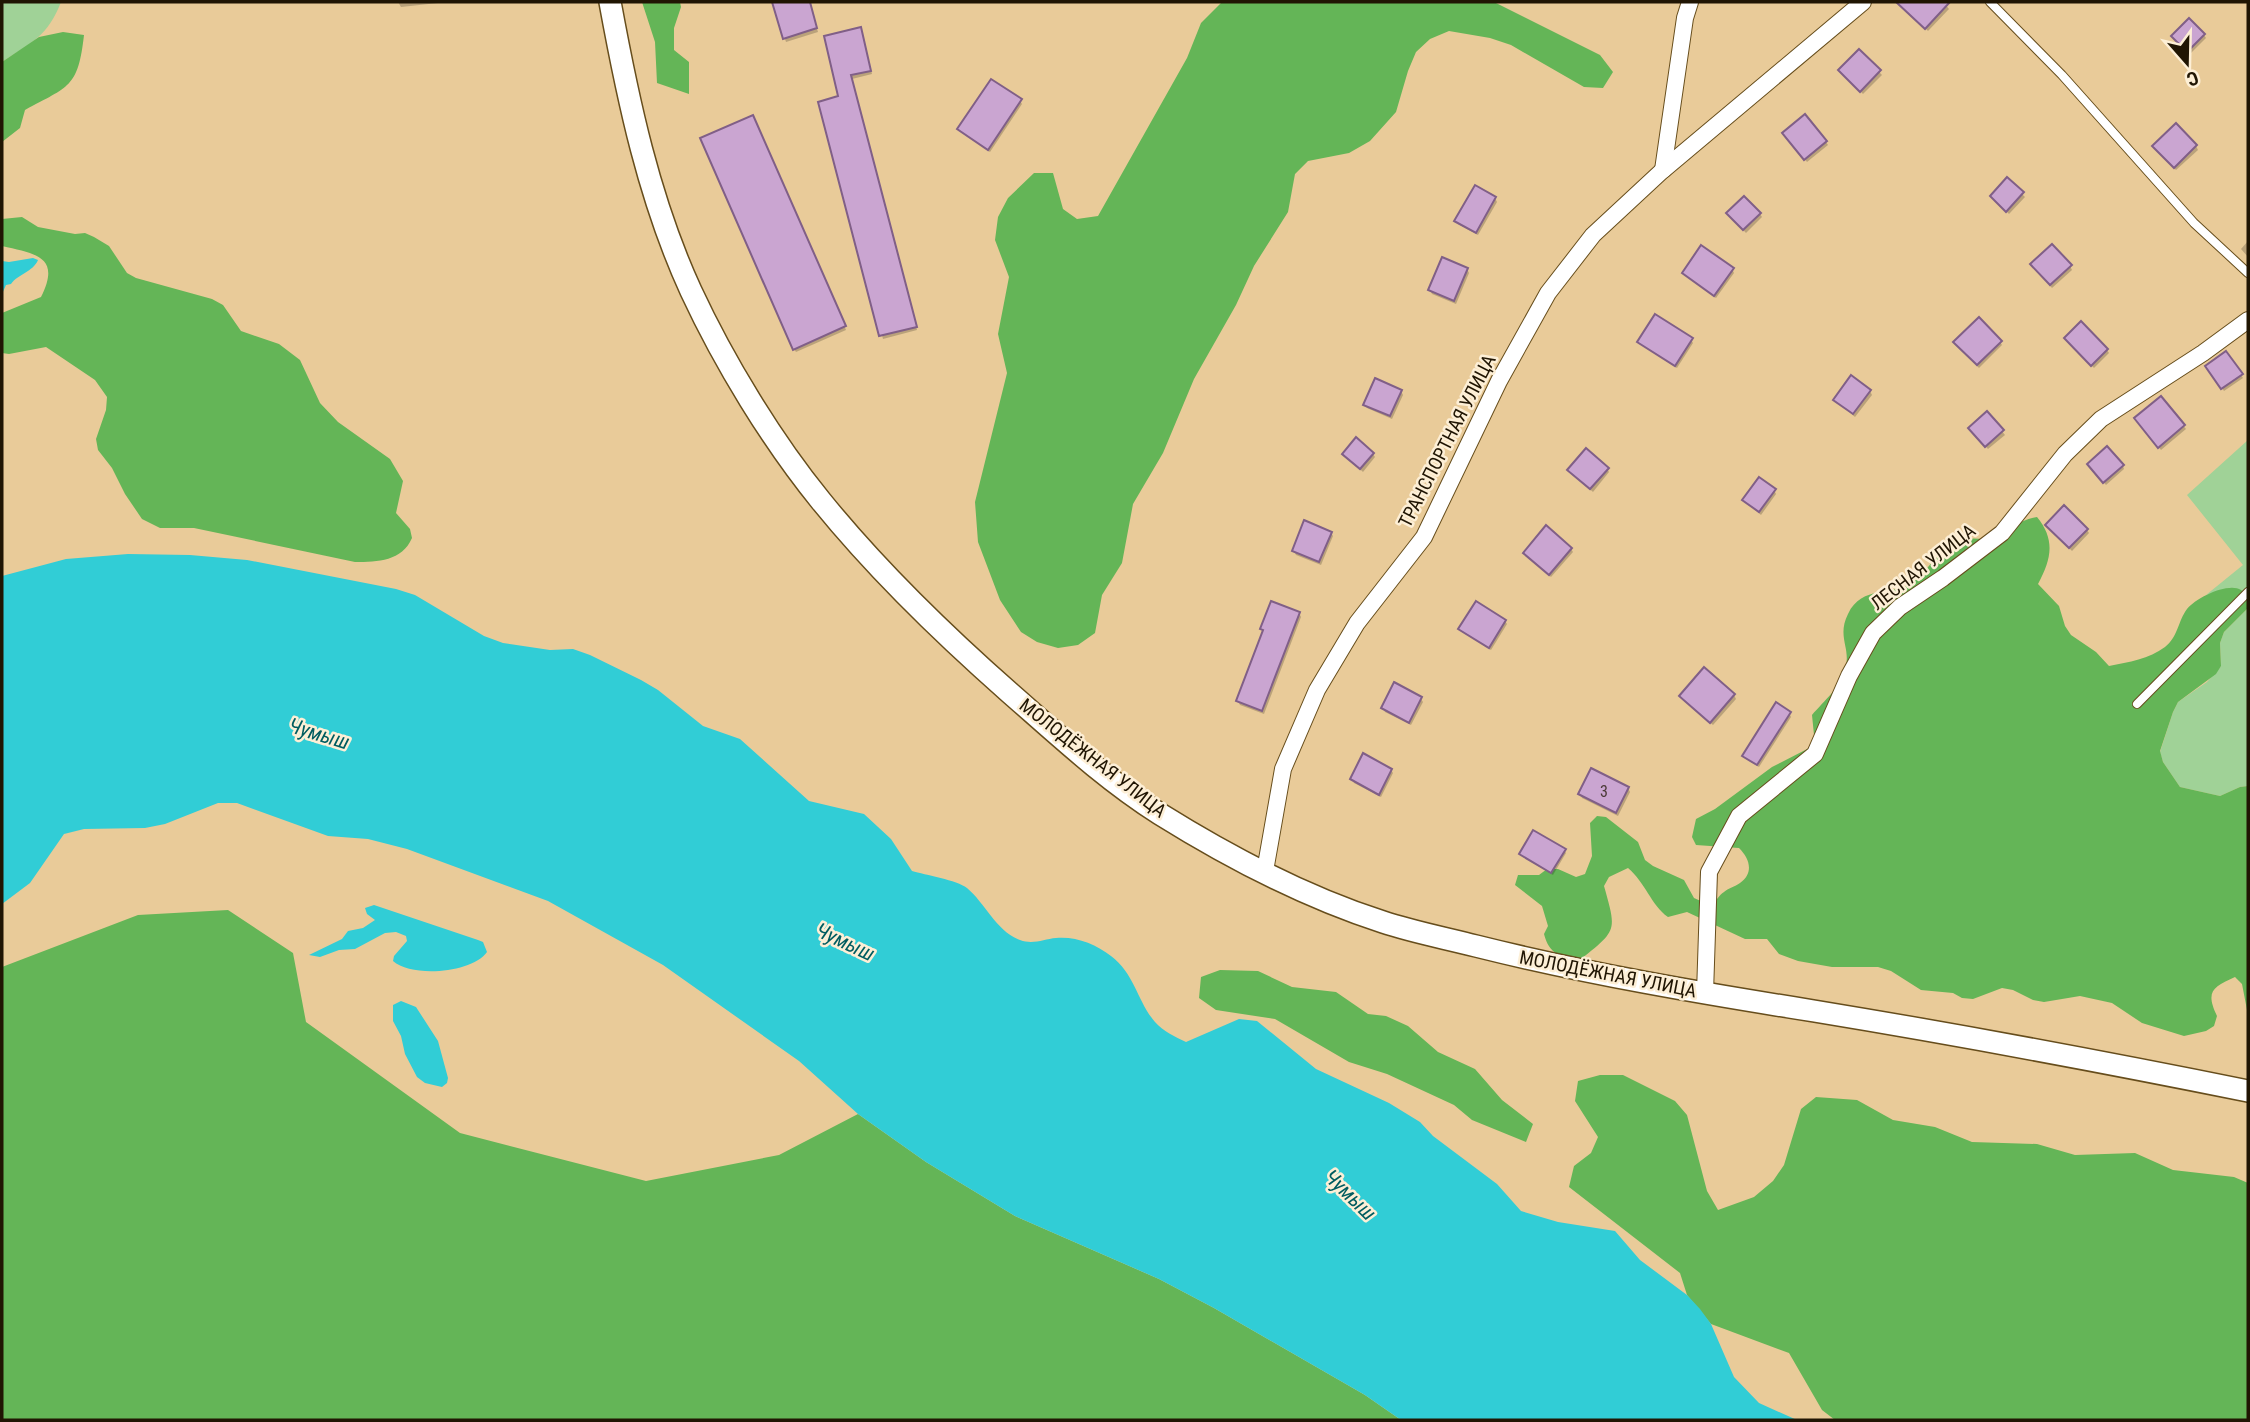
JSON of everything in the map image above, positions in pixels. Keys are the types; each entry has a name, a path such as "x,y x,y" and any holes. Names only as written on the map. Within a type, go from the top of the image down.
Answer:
{"street":[{"name":"МОЛОДЁЖНАЯ УЛИЦА","path":"610,2 641,148 662,216 691,290 749,398 822,502 901,590 979,666 1062,738 1158,813 1296,888 1384,922 1520,957 1705,993 1990,1040 2248,1091"},
{"path":"1663,170 1685,18 1690,2"},
{"name":"ТРАНСПОРТНАЯ УЛИЦА","path":"1265,871 1283,769 1317,690 1357,623 1424,537 1499,381 1548,293 1593,235 1663,170 1863,2"},
{"name":"ЛЕСНАЯ УЛИЦА","path":"1705,993 1709,872 1739,816 1815,754 1849,676 1873,634 1900,607 2002,533 2064,454 2101,419 2203,353 2248,320"}],"lane":[{"path":"1990,2 2062,75 2194,223 2248,273"},
{"path":"2137,704 2248,592"}],"green space":[{"path":"2,2 61,2 44,31 30,44 2,62"},
{"path":"642,2 680,2 674,28 674,50 689,62 689,94 657,83 655,42"},
{"path":"1222,2 1494,2 1600,55 1613,72 1603,88 1584,87 1511,45 1490,38 1449,31 1430,39 1416,52 1396,112 1370,141 1349,153 1308,161 1295,174 1288,212 1254,266 1236,305 1194,379 1163,453 1133,504 1122,563 1102,595 1095,633 1078,645 1058,648 1037,642 1021,632 1000,600 978,542 975,502 1007,373 998,334 1009,277 995,240 998,217 1008,198 1034,173 1053,173 1063,209 1077,219 1098,216 1187,58 1201,23"},
{"path":"63,32 84,35 74,76 61,90 25,110 20,128 2,142 2,62 39,37"},
{"path":"22,217 38,227 75,234 85,233 94,237 109,246 127,273 136,278 212,299 223,305 241,331 279,344 300,360 320,403 338,422 390,459 403,481 396,513 410,529 412,538 408,546 388,559 355,562 194,528 160,528 142,519 112,468 98,450 96,439 106,410 107,397 95,380 46,347 2,353 2,313 41,297 47,284 47,265 42,260 35,255 2,246 2,219"},
{"path":"2248,440 2248,608 2230,588 2206,595 2243,565 2187,495"},
{"path":"2037,517 2047,534 2050,550 2038,584 2059,606 2065,626 2071,635 2096,652 2109,666 2146,657 2165,647 2173,639 2187,609 2205,596 2235,588 2248,598 2248,608 2224,632 2220,643 2221,666 2216,674 2178,702 2160,751 2163,762 2180,787 2220,796 2248,786 2248,1015 2242,984 2235,977 2213,991 2213,1008 2217,1016 2214,1026 2206,1031 2184,1036 2142,1023 2112,1003 2080,996 2044,1002 2002,988 1973,999 1962,998 1953,993 1921,990 1891,971 1878,967 1832,967 1798,961 1779,954 1767,939 1745,939 1687,912 1668,917 1628,868 1609,877 1604,886 1612,922 1611,929 1601,942 1580,960 1557,954 1549,946 1544,934 1548,926 1542,906 1515,885 1518,875 1539,875 1547,869 1558,869 1576,877 1585,874 1592,856 1590,823 1597,816 1606,817 1638,842 1645,860 1684,880 1694,898 1712,906 1722,893 1744,879 1749,866 1739,848 1696,845 1692,837 1696,819 1715,809 1772,767 1815,745 1812,715 1844,673 1847,659 1845,622 1854,605 1861,598 1913,582 1942,552 1957,542 1991,538 2025,520"},
{"path":"2248,608 2248,786 2220,796 2180,787 2163,762 2160,752 2173,712 2178,702 2207,682 2221,666 2220,643 2224,632"},
{"path":"228,910 293,953 306,1022 460,1133 646,1181 779,1155 858,1114 926,1162 1015,1216 1159,1279 1214,1308 1365,1395 1401,1420 2,1420 2,967 138,915"},
{"path":"1220,970 1258,971 1292,987 1336,992 1368,1014 1386,1016 1408,1026 1438,1052 1475,1069 1502,1100 1533,1124 1526,1142 1472,1120 1454,1105 1387,1074 1349,1062 1275,1019 1216,1010 1199,998 1201,977"},
{"path":"1600,1075 1623,1075 1675,1101 1687,1115 1707,1191 1718,1210 1754,1197 1773,1181 1784,1165 1801,1109 1816,1097 1857,1100 1893,1120 1935,1127 1972,1142 2037,1144 2075,1155 2135,1153 2173,1170 2234,1177 2248,1183 2248,1420 1835,1420 1822,1410 1789,1353 1711,1324 1687,1295 1680,1273 1569,1187 1574,1166 1591,1153 1598,1137 1575,1101 1578,1081"}],"water":[{"path":"33,258 38,260 36,264 6,285 2,294 2,261"},
{"name":"Чумыш","path":"128,554 190,555 247,560 396,589 415,595 484,636 503,643 550,650 573,649 641,680 703,726 740,739 809,801 864,814 891,839 912,871 949,880 967,888 1012,936 1029,942 1070,938 1105,952 1119,963 1131,979 1155,1022 1173,1036 1186,1042 1239,1019 1257,1021 1316,1069 1389,1103 1420,1122 1433,1136 1497,1184 1521,1211 1558,1222 1615,1231 1640,1260 1687,1295 1700,1309 1711,1324 1734,1377 1759,1403 1797,1420 1401,1420 1365,1395 1214,1308 1159,1279 1015,1216 926,1162 858,1114 799,1061 663,965 548,901 407,849 368,839 328,836 237,803 218,803 165,824 145,828 84,829 64,834 30,883 2,904 2,576 66,559"},
{"path":"374,905 483,942 487,952 469,965 456,969 414,970 393,961 407,941 406,936 396,932 385,933 355,949 339,950 320,957 309,955 342,939 348,931 363,928 375,920 367,914 365,908"},
{"path":"401,1001 416,1007 438,1041 448,1078 442,1087 425,1083 417,1077 405,1054 401,1036 393,1021 393,1005"}],"building":[{"path":"772,2 810,2 817,28 783,39"},
{"path":"1896,2 1950,2 1925,29"},
{"path":"2189,18 2205,34 2187,52 2171,36"},
{"path":"861,27 871,71 851,75 917,327 879,336 818,102 838,96 824,36"},
{"path":"1859,49 1881,70 1860,92 1838,70"},
{"path":"991,79 1022,99 988,150 957,129"},
{"path":"1805,114 1827,141 1804,160 1782,133"},
{"path":"753,115 846,326 793,350 700,138"},
{"path":"2176,123 2197,145 2174,168 2152,146"},
{"path":"2007,177 2024,192 2006,212 1990,196"},
{"path":"1475,185 1496,197 1476,233 1454,221"},
{"path":"1744,196 1761,213 1743,230 1726,213"},
{"path":"2052,244 2072,265 2050,285 2030,264"},
{"path":"1701,245 1734,268 1714,296 1682,273"},
{"path":"1442,257 1468,268 1454,301 1428,290"},
{"path":"1655,314 1693,338 1675,366 1637,342"},
{"path":"1979,317 2002,341 1977,365 1953,342"},
{"path":"2081,321 2108,349 2091,366 2064,338"},
{"path":"2226,351 2243,374 2221,389 2205,366"},
{"path":"1851,375 1871,390 1853,414 1833,400"},
{"path":"1375,378 1402,390 1390,416 1363,405"},
{"path":"2161,396 2185,425 2158,448 2134,418"},
{"path":"1987,411 2004,430 1985,447 1968,428"},
{"path":"1356,437 1374,453 1360,469 1342,454"},
{"path":"2107,446 2124,465 2103,483 2087,464"},
{"path":"1586,448 1609,468 1590,489 1567,470"},
{"path":"1759,477 1776,489 1759,512 1742,500"},
{"path":"2064,505 2088,529 2069,548 2045,525"},
{"path":"1304,520 1332,532 1319,562 1292,551"},
{"path":"1546,525 1572,548 1549,575 1523,553"},
{"path":"1271,601 1300,612 1262,711 1236,701"},
{"path":"1476,601 1506,620 1489,648 1458,629"},
{"path":"1704,667 1735,694 1710,723 1679,696"},
{"path":"1394,682 1422,697 1409,723 1381,708"},
{"path":"1776,702 1791,712 1757,765 1742,756"},
{"path":"1363,753 1392,769 1379,795 1350,779"},
{"path":"1591,768 1629,787 1616,813 1578,794"},
{"path":"1533,830 1566,849 1551,873 1519,854"}]}
